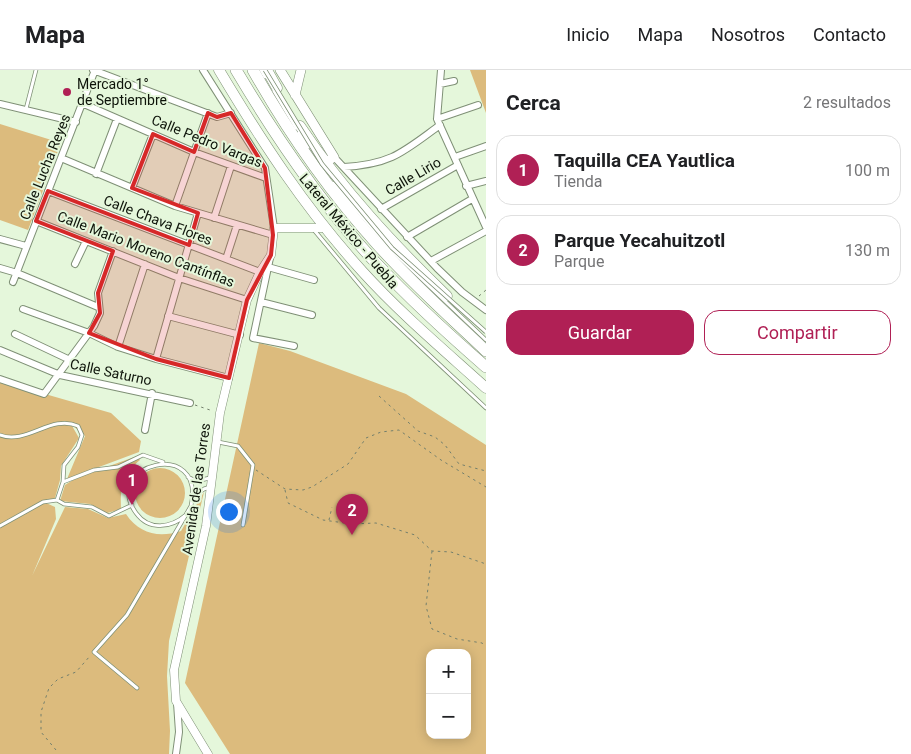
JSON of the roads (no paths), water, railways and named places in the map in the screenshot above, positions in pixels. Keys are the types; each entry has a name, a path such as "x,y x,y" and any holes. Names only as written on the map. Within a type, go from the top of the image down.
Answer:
{"highway":[{"name":"Lateral México - Puebla","path":"219,70 257,136 314,226 398,308 486,388"},
{"path":"236,70 291,157 374,261 418,306 486,368"},
{"path":"253,70 278,114 315,167 376,244 486,351"},
{"name":"Lateral México - Puebla","path":"264,70 324,163 388,239 486,332"}],"main road":[{"path":"280,70 334,157 324,163"},
{"path":"294,95 301,70"}],"street":[{"path":"94,70 217,117 231,113"},
{"name":"Calle Lucha Reyes","path":"13,282 84,104 94,70"},
{"path":"203,70 265,168 274,231"},
{"path":"431,261 486,229 484,215 472,199 437,118 441,70"},
{"path":"440,84 454,80"},
{"path":"0,104 76,122"},
{"name":"Calle Pedro Vargas","path":"84,104 194,152 266,178"},
{"path":"437,118 478,105"},
{"path":"175,206 208,113"},
{"path":"96,174 117,119"},
{"path":"344,167 378,164 400,155 440,125"},
{"path":"132,188 153,134"},
{"path":"455,157 486,146"},
{"path":"334,157 407,237 462,292 474,299 486,310"},
{"path":"61,158 175,206 237,225 274,231 314,226"},
{"name":"Calle Lirio","path":"381,209 458,165"},
{"path":"214,218 231,166"},
{"path":"466,186 486,181"},
{"name":"Calle Chava Flores","path":"48,191 260,272"},
{"path":"407,237 472,199"},
{"path":"156,359 198,213"},
{"name":"Calle Mario Moreno Cantínflas","path":"36,221 179,278 247,300"},
{"path":"226,259 237,225"},
{"name":"Avenida de las Torres","path":"274,231 271,255 253,338 294,346"},
{"path":"0,240 26,246"},
{"path":"75,264 86,241"},
{"path":"0,379 44,394 89,333 100,314 98,292 112,251"},
{"name":"Avenida de las Torres","path":"208,754 176,701 174,670 206,526 210,478 220,413 230,378 247,300 260,272 271,255"},
{"path":"118,347 145,264"},
{"path":"0,268 98,307"},
{"path":"268,268 314,280"},
{"path":"260,302 312,315"},
{"path":"23,309 89,333 118,347 230,378"},
{"path":"168,316 240,335"},
{"path":"15,334 70,360"},
{"name":"Calle Saturno","path":"0,350 60,374 190,403"},
{"path":"145,430 152,393"},
{"path":"176,701 179,732 176,754"}],"lane":[{"path":"26,110 36,70"},
{"path":"264,70 322,164 386,240 486,332"},
{"path":"264,70 318,165 389,248 486,340"},
{"path":"314,226 379,308 486,408"},
{"path":"0,435 8,438 27,435 42,427 70,422 78,426 82,436 78,447 64,465 63,482 57,500"},
{"path":"215,442 238,446 254,469 243,525"},
{"path":"63,482 94,470 118,467 143,455 174,466 188,476 201,481 210,478"},
{"path":"166,463 150,465 137,475 130,489 132,505 143,520 152,524 170,525 186,515"},
{"path":"188,476 194,496"},
{"path":"137,688 94,652 127,615 186,515 194,496 204,488 210,487"},
{"path":"0,526 43,502 57,500 64,504 92,507 109,516 132,505"}],"place":[{"name":"Mercado 1° de Septiembre","path":"67,92"},
{"name":"Taquilla CEA Yautlica","path":"132,505"},
{"name":"Parque Yecahuitzotl","path":"352,535"}]}
